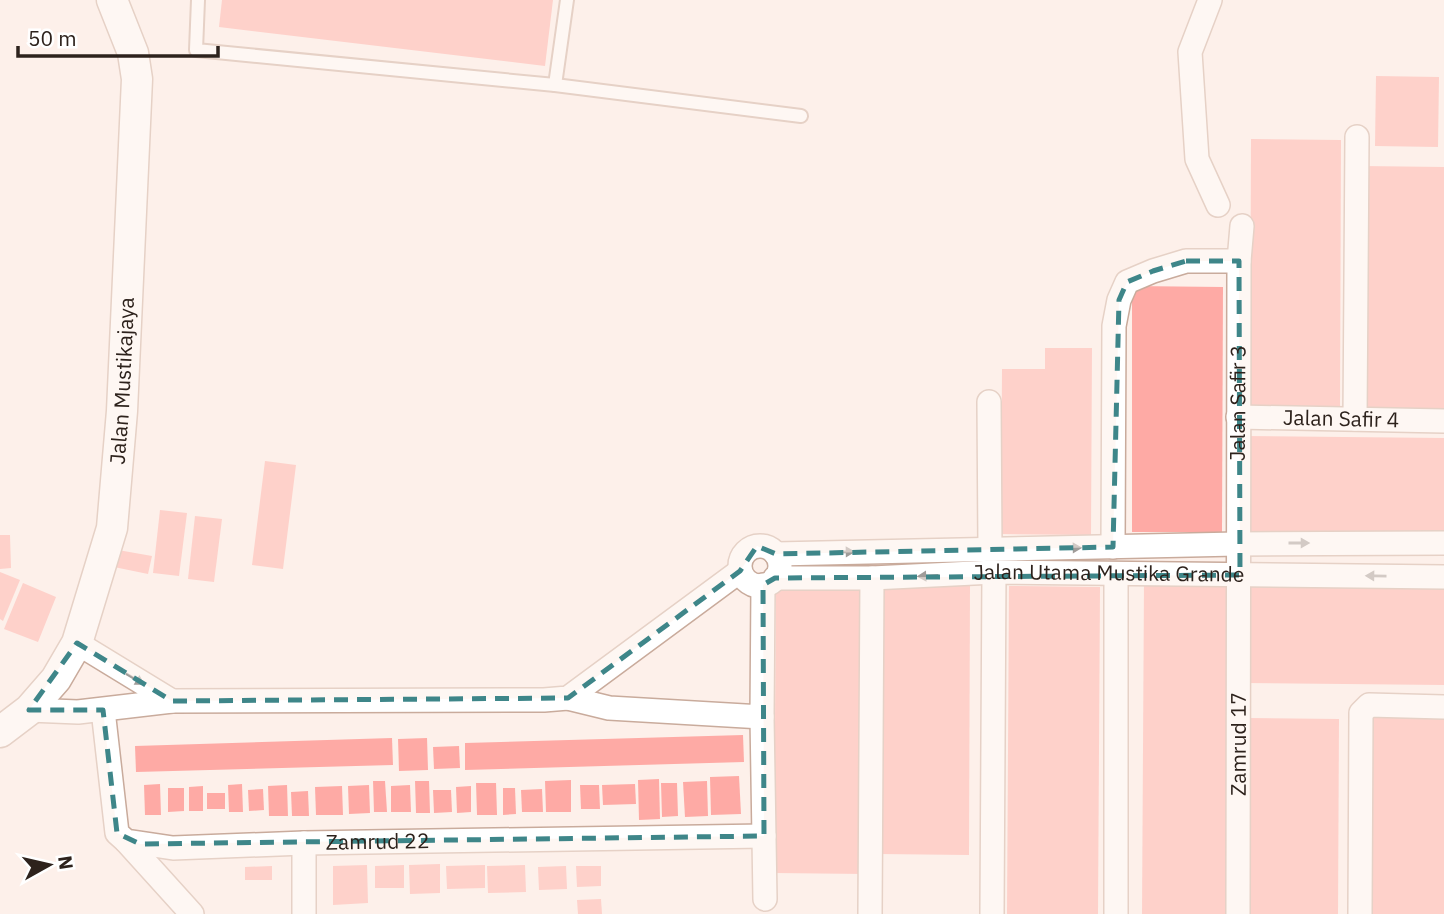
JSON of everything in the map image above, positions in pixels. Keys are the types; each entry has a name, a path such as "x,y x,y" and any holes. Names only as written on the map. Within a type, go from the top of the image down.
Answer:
{"street":[{"name":"Jalan Mustikajaya","path":"0,732 29,710 56,679 77,643 112,528 121,411 137,79 133,53 112,0"},
{"path":"1210,0 1190,52 1197,159 1218,205"},
{"path":"1355,419 1357,137"},
{"name":"Jalan Safir 3","path":"1240,575 1237,544 1242,226"},
{"path":"1113,547 1114,326 1119,300 1127,282 1153,271 1186,261 1240,261"},
{"path":"989,402 990,549"},
{"name":"Jalan Safir 4","path":"1238,417 1444,421"},
{"name":"Jalan Utama Mustika Grande","path":"776,554 1237,544 1444,543"},
{"path":"765,899 762,717 769,581 779,562 776,554 763,546 750,548 741,558 740,571 749,582 769,581"},
{"path":"568,698 740,571"},
{"path":"992,913 994,572"},
{"name":"Jalan Utama Mustika Grande","path":"769,581 994,572 1444,577"},
{"path":"1116,574 1116,914"},
{"name":"Zamrud 17","path":"1238,914 1240,575"},
{"path":"870,914 872,578"},
{"path":"77,643 172,701"},
{"path":"29,710 78,712 172,701 568,698 609,708 762,717"},
{"path":"1360,914 1361,713 1369,705 1444,707"},
{"path":"103,710 117,833 192,914"},
{"name":"Zamrud 22","path":"125,841 173,848 304,842 764,836"},
{"path":"304,842 304,914"}],"lane":[{"path":"198,0 196,50 555,85 801,116"},
{"path":"555,85 567,0"}],"highlighted area":[{"path":"1186,261 1239,261 1240,575 775,578 763,585 764,836 140,844 117,833 103,710 29,710 77,643 172,701 568,698 740,571 757,546 776,554 1113,547 1119,300 1127,282 1153,271"}],"building":[{"path":"222,0 553,0 545,66 219,27"},
{"path":"1376,76 1439,77 1438,147 1375,146"},
{"path":"1251,139 1341,140 1340,407 1250,406"},
{"path":"1362,166 1444,167 1444,412 1361,412"},
{"path":"1132,286 1223,287 1222,532 1132,532"},
{"path":"1045,348 1092,348 1091,535 1001,534 1002,369 1045,369"},
{"path":"1243,436 1444,438 1444,534 1242,532"},
{"path":"265,461 296,465 283,569 252,565"},
{"path":"160,510 187,513 179,576 153,573"},
{"path":"195,516 222,519 214,582 188,579"},
{"path":"0,535 10,535 11,568 0,569"},
{"path":"118,550 152,556 148,574 114,567"},
{"path":"0,572 20,580 3,621 0,619"},
{"path":"776,582 866,582 865,874 774,873"},
{"path":"23,583 56,597 38,642 4,629"},
{"path":"1144,583 1234,583 1232,914 1142,914"},
{"path":"880,584 970,585 969,855 879,854"},
{"path":"1009,586 1100,587 1098,914 1007,914"},
{"path":"1244,587 1444,589 1444,685 1243,683"},
{"path":"1372,717 1444,717 1444,914 1371,914"},
{"path":"1249,718 1339,719 1338,914 1248,914"},
{"path":"743,735 744,762 465,770 465,743"},
{"path":"392,738 393,765 136,772 135,746"},
{"path":"427,738 428,770 399,771 398,739"},
{"path":"459,746 460,768 434,769 433,747"},
{"path":"739,776 741,814 711,815 710,777"},
{"path":"659,779 660,819 639,820 638,780"},
{"path":"571,780 571,812 546,812 545,781"},
{"path":"373,781 385,781 387,812 374,812"},
{"path":"415,781 429,781 430,813 416,813"},
{"path":"707,781 708,816 685,817 683,782"},
{"path":"476,783 496,783 497,815 477,815"},
{"path":"661,783 677,783 678,816 662,817"},
{"path":"160,784 161,815 145,815 144,785"},
{"path":"242,784 243,812 229,812 228,785"},
{"path":"635,784 636,804 603,805 602,785"},
{"path":"287,785 288,816 269,816 268,786"},
{"path":"369,785 370,813 349,814 348,786"},
{"path":"410,785 411,812 391,812 391,786"},
{"path":"580,785 599,785 600,809 581,809"},
{"path":"203,786 203,811 189,811 189,787"},
{"path":"342,786 343,815 316,815 315,787"},
{"path":"471,786 471,812 457,813 456,787"},
{"path":"168,788 184,788 184,811 168,812"},
{"path":"503,788 515,788 516,814 503,815"},
{"path":"263,789 264,810 249,811 248,790"},
{"path":"542,789 543,812 522,812 521,790"},
{"path":"433,790 451,790 452,812 434,813"},
{"path":"308,791 309,816 292,816 291,792"},
{"path":"207,793 225,793 225,809 207,809"},
{"path":"440,864 440,893 410,894 409,865"},
{"path":"367,865 368,903 333,905 333,866"},
{"path":"404,865 404,888 375,888 375,866"},
{"path":"485,865 485,888 447,889 446,866"},
{"path":"525,865 526,892 488,893 487,866"},
{"path":"272,866 272,880 245,880 245,867"},
{"path":"566,866 567,889 539,890 538,867"},
{"path":"576,866 601,866 601,886 577,887"},
{"path":"601,899 602,914 578,914 577,900"}]}
